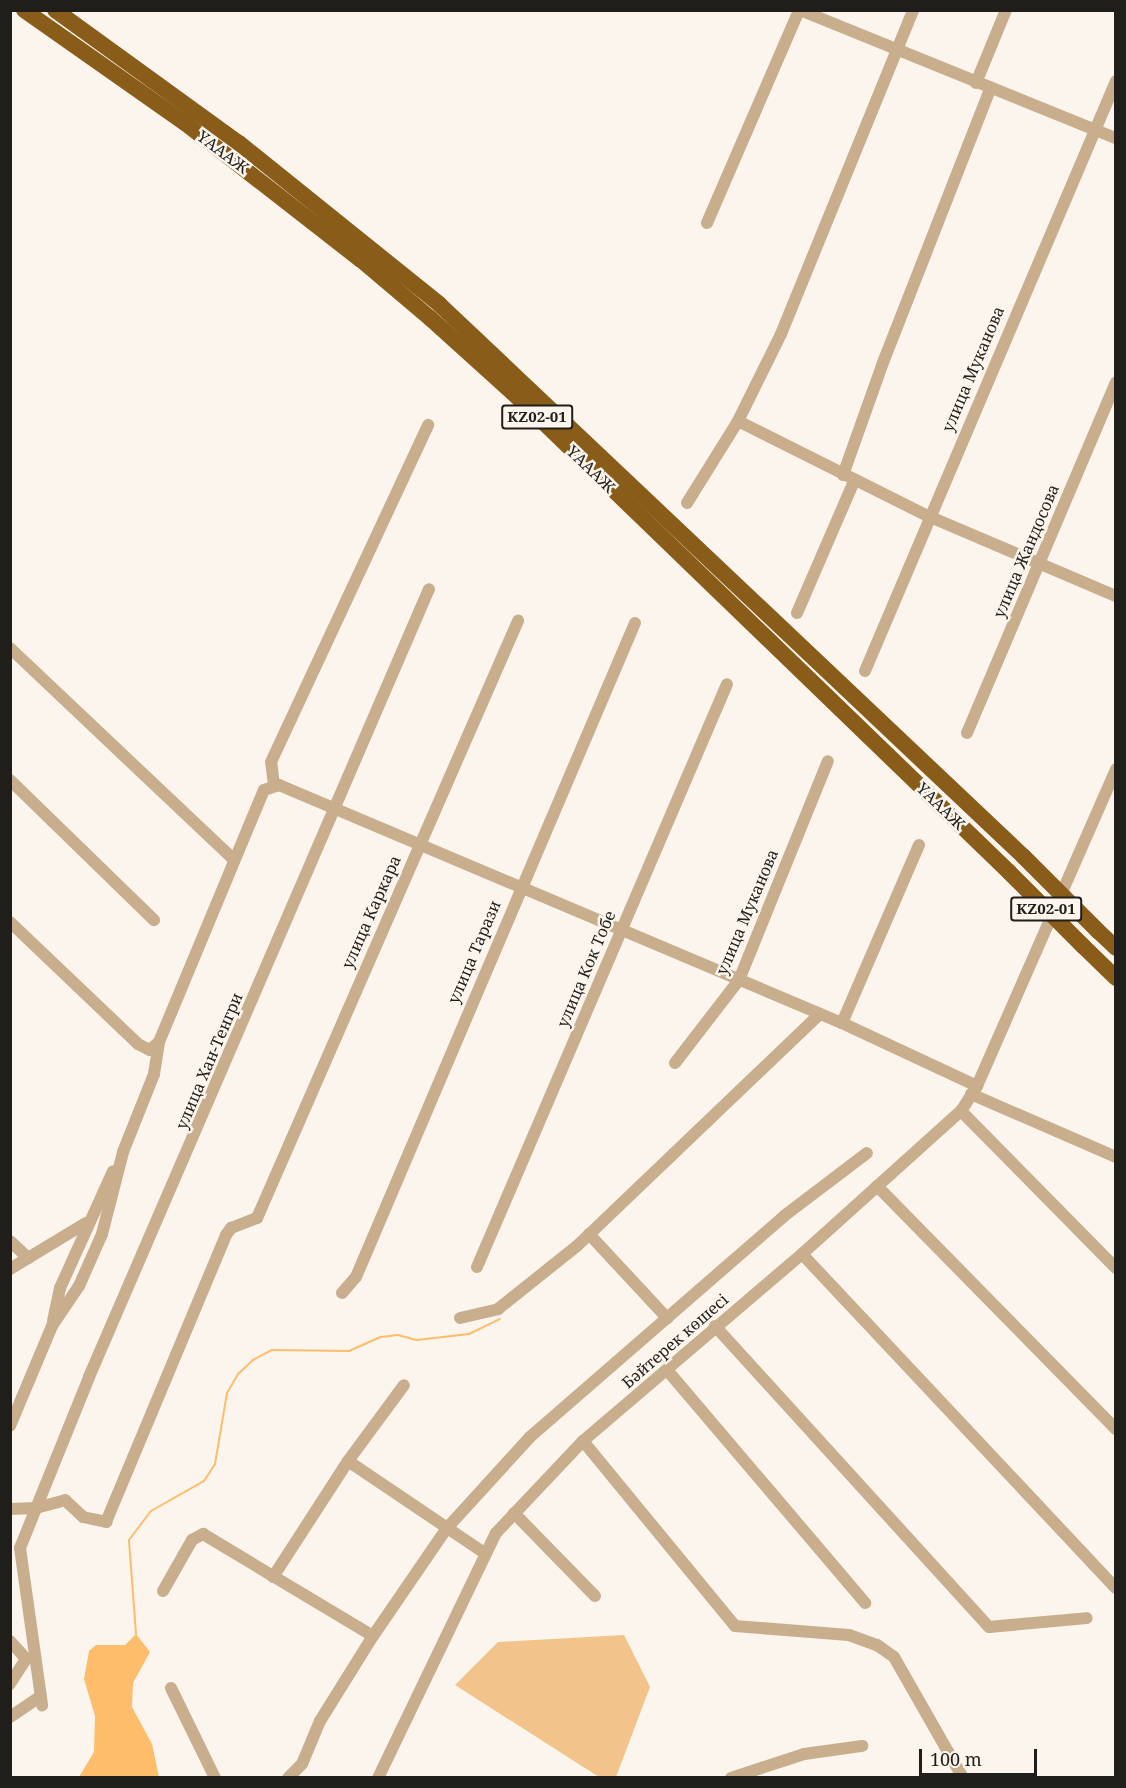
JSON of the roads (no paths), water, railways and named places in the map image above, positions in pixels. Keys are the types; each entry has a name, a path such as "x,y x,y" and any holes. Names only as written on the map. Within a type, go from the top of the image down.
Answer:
{"highway":[{"name":"ҮАААЖ","path":"24,10 204,137 430,318 512,392 1116,978"},
{"name":"ҮАААЖ","path":"55,10 239,143 439,304 1024,857 1116,948"}],"street":[{"path":"708,223 799,10 821,15 896,52 1116,138"},
{"path":"687,503 738,421 781,334 913,10"},
{"path":"976,83 1006,10"},
{"name":"улица Муканова","path":"865,671 928,516 1116,81"},
{"path":"796,613 849,478 884,360 990,89"},
{"name":"улица Жандосова","path":"967,733 1116,382"},
{"path":"738,421 928,516 1116,596"},
{"path":"274,785 271,762 428,425"},
{"name":"улица Хан-Тенгри","path":"15,1548 36,1508 429,589"},
{"name":"улица Каркара","path":"36,1508 65,1500 83,1516 106,1522 226,1235 231,1228 257,1218 518,621"},
{"name":"улица Тарази","path":"342,1293 356,1276 520,886 635,622"},
{"path":"10,648 233,859"},
{"name":"улица Кок Тобе","path":"477,1267 727,684"},
{"name":"улица Муканова","path":"675,1063 739,980 828,761"},
{"name":"Бәйтерек көшесі","path":"378,1778 483,1552 514,1513 583,1441 802,1254 961,1111 974,1090 1116,769"},
{"path":"10,780 154,920"},
{"path":"52,1326 60,1288 81,1247 86,1223 123,1152 154,1074 159,1042 233,859 264,790 274,785 336,807 420,842 842,1023 974,1090 1116,1157"},
{"path":"842,1023 919,845"},
{"path":"10,922 138,1044 150,1050 159,1042"},
{"path":"460,1318 498,1309 589,1234 820,1014"},
{"path":"961,1111 1116,1268"},
{"path":"11,1422 52,1326 79,1286 102,1234 123,1152"},
{"path":"288,1778 302,1764 320,1721 373,1636 447,1528 530,1437 784,1216 867,1153"},
{"path":"877,1186 1116,1429"},
{"path":"10,1269 86,1223"},
{"path":"589,1234 667,1318"},
{"path":"10,1242 28,1258"},
{"path":"802,1254 1116,1588"},
{"path":"716,1326 989,1627 1087,1618"},
{"path":"667,1370 865,1604"},
{"path":"273,1577 348,1461 404,1385"},
{"path":"583,1441 735,1626 849,1635 878,1645 894,1657 963,1778"},
{"path":"348,1461 483,1552"},
{"path":"10,1509 36,1508"},
{"path":"514,1513 594,1596"},
{"path":"163,1591 192,1540 203,1534 373,1636"},
{"path":"10,1717 42,1701 15,1548"},
{"path":"10,1641 26,1659 10,1684"},
{"path":"171,1688 215,1778"},
{"path":"731,1778 804,1754 862,1746"}],"waterway":[{"path":"136,1634 129,1540 151,1511 204,1481 215,1464 227,1393 238,1374 253,1360 272,1350 349,1351 381,1337 398,1335 417,1340 469,1334 500,1319"}]}
